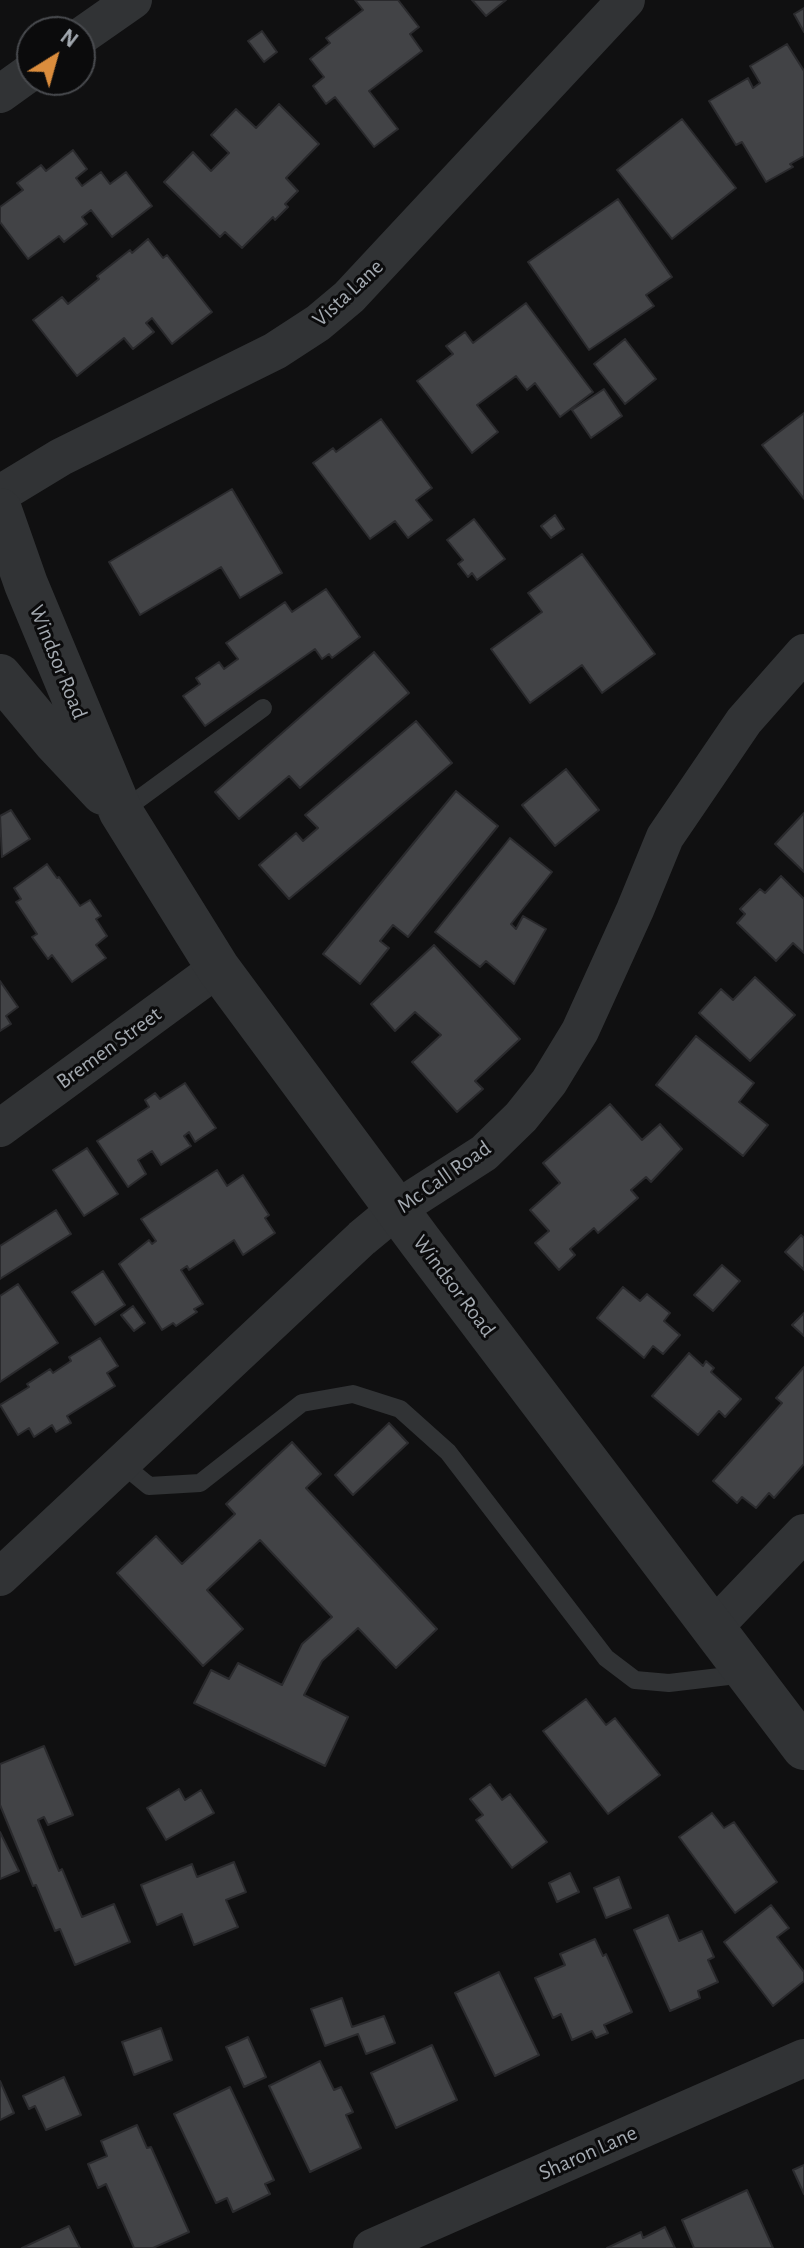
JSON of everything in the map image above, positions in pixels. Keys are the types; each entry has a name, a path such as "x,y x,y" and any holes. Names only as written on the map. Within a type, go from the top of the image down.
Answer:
{"street":[{"path":"96,26 133,0"},
{"name":"Vista Lane","path":"0,494 61,457 275,351 318,323 349,297 626,0"},
{"name":"Windsor Road","path":"0,510 26,584 121,812 218,968 804,1748"},
{"name":"Mc Call Road","path":"0,1577 362,1238 397,1209 484,1153 521,1117 549,1082 580,1031 665,837 744,721 804,653"},
{"name":"Windsor Road","path":"0,676 55,742 121,812"},
{"name":"Bremen Street","path":"0,1128 218,968"},
{"path":"714,1627 804,1533"},
{"name":"Sharon Lane","path":"372,2248 804,2058"}],"lane":[{"path":"121,812 263,708"},
{"path":"121,1463 149,1486 200,1483 302,1403 353,1394 400,1409 448,1452 606,1658 635,1680 669,1683 749,1674"}],"building":[{"path":"355,0 398,0 419,27 410,34 422,51 369,91 398,129 374,147 335,97 326,104 313,86 324,77 310,59 330,43 326,38 363,10"},
{"path":"472,0 506,0 486,16"},
{"path":"804,8 804,32 794,14"},
{"path":"262,31 277,52 264,62 248,41"},
{"path":"787,44 804,71 804,156 790,164 793,167 766,182 742,142 736,145 709,101 748,78 753,88 760,83 750,66"},
{"path":"279,104 319,144 286,178 298,191 285,204 288,207 275,220 273,217 242,248 225,232 220,237 164,182 193,152 211,171 229,153 211,135 236,109 256,128"},
{"path":"682,119 736,188 672,239 617,170"},
{"path":"73,150 87,169 76,178 82,186 101,172 110,184 126,172 152,206 112,237 91,210 82,217 87,224 64,242 59,236 28,259 0,222 0,207 23,190 17,183 41,165 46,171"},
{"path":"618,199 672,277 646,295 654,306 589,350 528,262"},
{"path":"148,239 163,258 167,255 212,312 172,344 152,318 146,323 154,332 133,349 124,338 77,376 33,320 62,297 68,304 99,279 97,276"},
{"path":"526,303 593,392 560,417 535,383 527,390 516,376 477,405 498,432 472,453 417,381 453,354 446,346 465,332 473,343"},
{"path":"625,339 656,379 625,404 594,364"},
{"path":"604,389 622,416 591,438 572,410"},
{"path":"804,413 804,499 762,445"},
{"path":"381,419 432,488 416,500 432,520 408,538 395,521 370,539 313,463 333,448 336,452"},
{"path":"232,489 282,573 240,598 221,567 140,615 109,562"},
{"path":"555,515 564,529 551,538 541,526"},
{"path":"474,519 505,559 477,580 472,573 468,577 458,564 463,560 447,540"},
{"path":"582,554 655,654 602,693 582,665 530,703 491,649 542,612 528,593"},
{"path":"326,589 360,637 332,658 329,654 322,659 315,649 205,726 183,696 200,684 196,678 219,662 224,669 238,659 226,643 285,602 292,612"},
{"path":"374,652 409,693 300,788 289,776 239,819 215,792"},
{"path":"416,721 452,763 289,899 259,865 296,833 303,841 318,828 305,815"},
{"path":"566,769 599,810 555,846 522,805"},
{"path":"456,791 498,826 408,937 393,925 380,941 389,948 360,984 323,954"},
{"path":"11,810 30,839 2,857 0,816"},
{"path":"804,813 804,872 775,844"},
{"path":"510,838 552,872 511,924 516,929 523,916 546,929 514,984 486,961 480,967 435,932"},
{"path":"47,864 80,906 90,900 101,916 96,919 107,936 96,945 106,958 72,982 52,955 48,959 32,937 37,934 16,902 21,899 14,888"},
{"path":"781,876 804,899 804,953 793,943 776,961 737,923 745,914 740,909 760,889 765,893"},
{"path":"434,945 520,1039 475,1081 483,1089 457,1112 412,1062 441,1035 415,1012 395,1031 371,1004"},
{"path":"755,977 795,1015 750,1061 699,1013 721,989 733,1000"},
{"path":"0,981 18,1007 6,1016 11,1024 0,1031"},
{"path":"696,1036 754,1083 739,1102 768,1125 743,1156 656,1085"},
{"path":"185,1083 216,1128 195,1142 189,1132 184,1136 191,1146 161,1165 152,1151 138,1160 146,1174 128,1187 97,1141 149,1107 145,1100 155,1093 160,1099"},
{"path":"610,1104 642,1140 660,1124 682,1149 651,1182 646,1177 631,1190 638,1198 598,1233 594,1228 570,1249 575,1255 559,1270 535,1243 549,1231 530,1210 560,1183 543,1163"},
{"path":"87,1148 118,1194 84,1216 53,1170"},
{"path":"217,1170 227,1186 243,1175 269,1215 265,1218 275,1233 243,1255 234,1240 189,1270 187,1266 181,1270 203,1304 194,1309 197,1312 176,1326 173,1323 162,1330 119,1264 149,1240 152,1244 156,1241 141,1219"},
{"path":"56,1210 71,1234 0,1279 0,1246"},
{"path":"801,1235 804,1238 804,1270 785,1252"},
{"path":"722,1265 740,1281 713,1311 694,1295"},
{"path":"103,1271 125,1305 95,1325 72,1292"},
{"path":"18,1284 58,1343 0,1382 0,1296"},
{"path":"623,1287 640,1301 647,1294 670,1313 664,1321 680,1335 663,1354 653,1346 644,1358 597,1318"},
{"path":"133,1306 145,1323 134,1331 121,1315"},
{"path":"804,1313 804,1336 792,1325"},
{"path":"100,1338 118,1366 107,1373 115,1386 67,1416 71,1423 56,1432 52,1425 34,1437 29,1428 18,1435 0,1405 50,1369 53,1373 71,1361 69,1357"},
{"path":"689,1353 703,1366 706,1361 714,1368 711,1372 741,1399 725,1417 719,1411 698,1435 652,1396"},
{"path":"804,1367 804,1464 774,1498 769,1493 756,1508 742,1497 737,1503 713,1481 782,1403 776,1398"},
{"path":"389,1423 408,1443 353,1495 335,1475"},
{"path":"292,1442 321,1474 306,1488 437,1629 396,1668 358,1628 322,1661 304,1695 348,1717 325,1766 194,1703 211,1670 229,1679 238,1663 282,1685 302,1644 332,1617 260,1540 207,1590 243,1629 203,1666 117,1573 156,1536 182,1564 235,1514 226,1504"},
{"path":"586,1699 606,1725 615,1718 660,1775 608,1814 543,1731"},
{"path":"44,1746 73,1815 48,1825 44,1817 38,1820 59,1871 62,1869 82,1917 114,1904 130,1942 75,1965 60,1929 55,1931 36,1885 33,1886 0,1805 0,1764"},
{"path":"490,1784 502,1800 510,1794 547,1842 512,1868 476,1820 483,1815 470,1799"},
{"path":"179,1789 185,1800 201,1790 214,1813 166,1840 147,1808"},
{"path":"712,1813 724,1828 734,1822 777,1882 735,1913 679,1837"},
{"path":"0,1832 19,1871 0,1879"},
{"path":"234,1862 246,1892 226,1900 238,1927 194,1945 182,1914 157,1925 141,1885 192,1864 197,1877"},
{"path":"570,1873 579,1892 557,1902 549,1883"},
{"path":"619,1877 631,1908 606,1918 594,1888"},
{"path":"771,1905 789,1928 777,1937 804,1972 804,1981 773,2006 724,1942"},
{"path":"668,1915 679,1941 702,1931 714,1957 708,1960 718,1982 698,1991 700,1998 670,2011 634,1930"},
{"path":"595,1939 603,1956 606,1954 632,2012 604,2025 608,2033 596,2038 592,2031 572,2040 561,2014 553,2018 535,1978 565,1965 560,1954"},
{"path":"499,1972 539,2055 495,2076 455,1993"},
{"path":"342,1998 352,2027 384,2016 395,2043 366,2054 358,2034 325,2046 311,2009"},
{"path":"161,2028 172,2060 134,2075 122,2042"},
{"path":"248,2037 266,2077 244,2087 226,2047"},
{"path":"432,2045 457,2100 396,2128 371,2073"},
{"path":"320,2061 334,2090 341,2087 353,2112 346,2115 361,2148 310,2172 269,2086"},
{"path":"64,2077 81,2115 46,2130 35,2106 29,2109 23,2096"},
{"path":"0,2081 14,2113 0,2120"},
{"path":"230,2087 274,2180 265,2184 270,2194 233,2212 227,2198 216,2203 174,2114"},
{"path":"137,2125 147,2148 151,2147 189,2232 153,2248 134,2248 106,2184 98,2188 88,2164 107,2156 101,2141"},
{"path":"804,2165 804,2194 793,2170"},
{"path":"747,2190 773,2248 694,2248 682,2220"},
{"path":"69,2226 80,2248 22,2248"},
{"path":"665,2227 675,2248 607,2248 641,2232 643,2238"}]}
